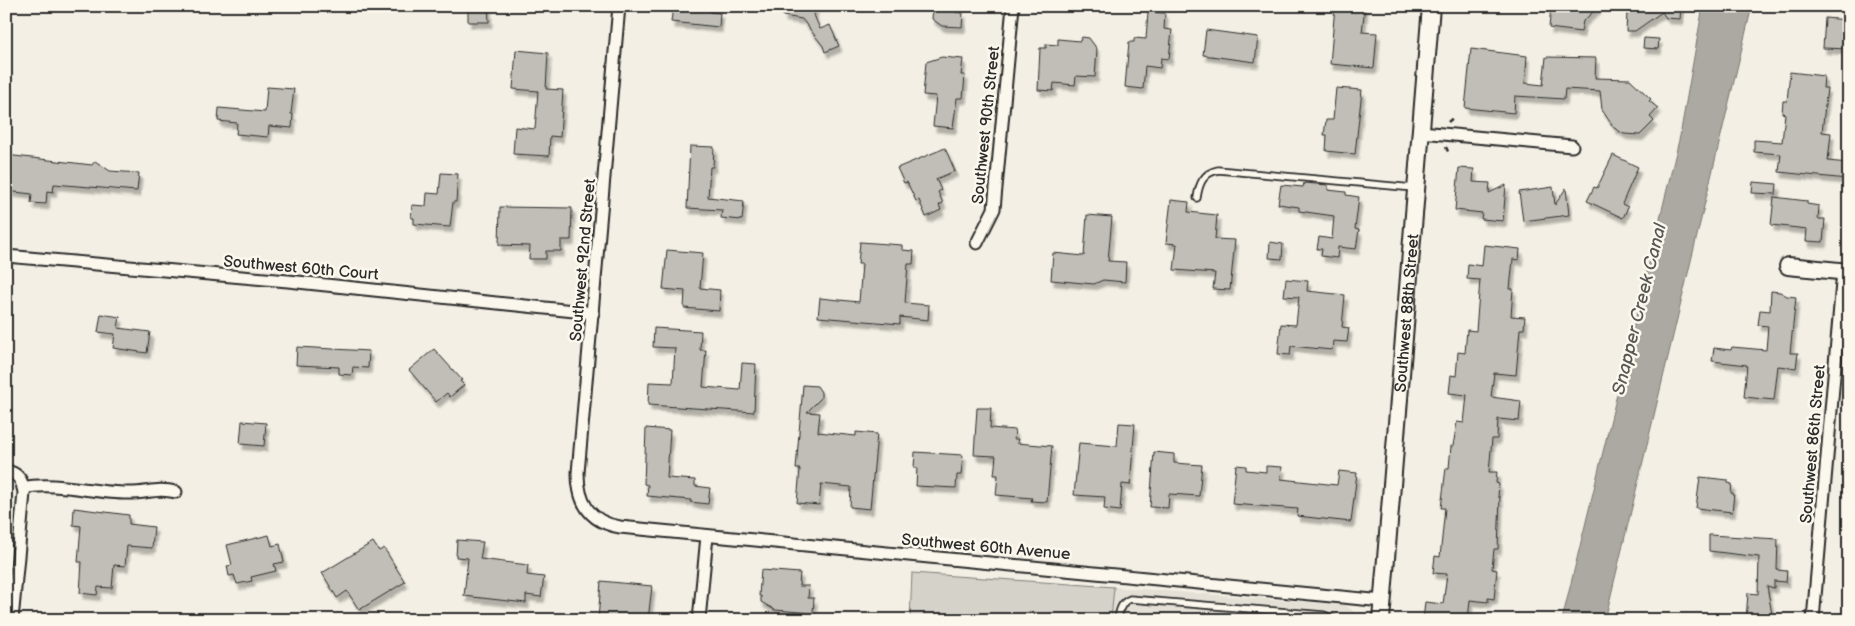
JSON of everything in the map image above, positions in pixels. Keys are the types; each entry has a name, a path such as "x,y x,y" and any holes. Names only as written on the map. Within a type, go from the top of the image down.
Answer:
{"street":[{"name":"Southwest 92nd Street","path":"591,514 580,495 578,484 620,6"},
{"name":"Southwest 90th Street","path":"977,243 994,209 1013,6"},
{"name":"Southwest 88th Street","path":"1381,620 1431,6"},
{"path":"1421,132 1572,146"},
{"name":"Southwest 60th Court","path":"6,256 288,281 593,312"},
{"path":"1788,266 1846,272"},
{"name":"Southwest 86th Street","path":"1813,620 1846,272"},
{"path":"6,471 15,474 22,484 12,620"},
{"path":"22,484 118,493 136,493 161,489 176,492"},
{"name":"Southwest 60th Avenue","path":"591,514 597,520 611,526 1382,601"},
{"path":"699,620 707,536"}],"lane":[{"path":"1197,198 1204,178 1209,172 1218,170 1416,188"},
{"path":"1118,620 1120,608 1130,599 1324,615 1336,620"}],"path":[{"path":"1445,124 1454,117"}],"shaded area":[{"path":"912,573 1114,587 1111,620 910,620"},
{"path":"1114,587 1345,605 1353,611 1356,620 1111,620"}],"water":[{"name":"Snapper Creek Canal","path":"1703,6 1752,6 1605,620 1562,620 1680,136"}],"building":[{"path":"468,6 488,6 489,22 468,22"},
{"path":"673,6 711,6 710,12 720,13 719,27 671,22"},
{"path":"784,6 815,6 814,15 820,29 830,25 839,46 825,52 823,46 802,19 783,16"},
{"path":"933,6 955,6 955,12 963,13 962,27 942,26 932,19"},
{"path":"1335,6 1365,6 1362,32 1377,33 1374,68 1330,64"},
{"path":"1551,6 1600,6 1583,21 1581,32 1549,28"},
{"path":"1634,6 1681,6 1680,19 1666,18 1662,12 1635,31 1626,31 1627,12"},
{"path":"1148,12 1165,13 1164,29 1172,30 1169,59 1161,58 1160,68 1145,66 1143,89 1125,87 1129,42 1134,42 1134,38 1146,39"},
{"path":"1825,18 1849,20 1849,49 1823,48"},
{"path":"1206,30 1258,37 1255,62 1203,55"},
{"path":"1082,37 1089,38 1097,49 1095,77 1076,76 1075,85 1054,83 1053,91 1038,90 1040,48 1046,48 1046,44 1058,45 1058,39 1080,41"},
{"path":"1644,38 1659,39 1658,49 1643,48"},
{"path":"1471,49 1527,56 1525,83 1543,85 1546,57 1596,58 1595,78 1630,79 1651,99 1649,101 1658,108 1650,117 1654,121 1640,135 1624,134 1614,128 1602,110 1600,91 1565,89 1564,99 1515,96 1514,113 1465,108"},
{"path":"516,50 548,53 546,89 563,90 560,137 550,136 549,156 513,154 515,127 535,129 538,91 513,89"},
{"path":"942,57 963,59 961,75 965,75 963,98 957,98 953,128 933,126 936,96 923,95 926,62"},
{"path":"1790,72 1824,76 1823,88 1827,88 1822,132 1831,133 1828,161 1848,163 1847,179 1779,172 1781,154 1754,152 1754,140 1782,142 1785,114 1782,113 1783,101 1787,101"},
{"path":"267,87 294,89 291,114 293,114 292,128 269,126 268,137 236,134 237,123 218,121 219,108 265,112"},
{"path":"1336,88 1362,90 1355,154 1326,151 1327,135 1324,135 1326,120 1333,120"},
{"path":"690,146 714,147 713,167 710,167 708,197 744,201 742,220 721,218 722,210 687,208"},
{"path":"945,148 955,171 936,179 941,190 938,192 943,203 939,205 941,210 926,217 919,200 916,201 907,182 904,183 897,168"},
{"path":"6,155 92,165 95,161 110,171 139,173 137,191 54,184 53,192 47,191 46,204 31,203 32,194 6,191"},
{"path":"1613,155 1638,167 1622,204 1628,207 1623,218 1587,201 1594,187 1597,188"},
{"path":"1459,168 1474,169 1473,182 1490,183 1489,193 1506,185 1503,221 1481,219 1482,213 1455,210"},
{"path":"441,173 458,174 456,202 453,202 450,227 414,224 414,218 411,218 412,205 426,206 427,193 439,194"},
{"path":"1753,182 1777,184 1776,194 1752,193"},
{"path":"1304,183 1328,185 1328,190 1346,192 1346,195 1359,197 1355,229 1359,230 1356,249 1338,247 1337,258 1321,256 1322,249 1317,249 1319,237 1332,239 1334,216 1299,211 1299,207 1278,204 1281,185 1303,187"},
{"path":"1553,187 1555,205 1566,188 1569,215 1523,221 1519,192"},
{"path":"1774,197 1807,201 1807,204 1819,206 1818,219 1825,219 1823,242 1806,241 1807,229 1771,225"},
{"path":"1171,200 1189,202 1188,212 1217,215 1215,239 1235,240 1230,290 1213,289 1215,273 1174,270 1177,244 1166,243"},
{"path":"500,207 572,208 571,240 561,240 561,251 546,251 546,259 529,259 530,246 499,245"},
{"path":"1087,215 1112,217 1108,261 1126,262 1125,282 1103,280 1094,284 1051,280 1053,253 1084,256"},
{"path":"860,242 902,245 902,250 914,251 913,264 908,264 905,303 929,305 928,320 900,317 900,324 818,317 820,298 859,302 862,264 858,264"},
{"path":"1270,242 1283,244 1282,259 1269,258"},
{"path":"1484,245 1520,249 1519,260 1513,259 1510,289 1513,289 1511,316 1525,317 1524,329 1520,329 1516,375 1494,373 1491,397 1521,401 1519,421 1498,419 1497,439 1492,439 1489,472 1497,472 1496,483 1499,484 1498,497 1500,497 1498,549 1494,549 1492,569 1497,570 1494,599 1488,598 1488,602 1470,600 1468,620 1423,620 1425,602 1443,604 1447,574 1433,573 1435,556 1440,557 1445,508 1441,508 1446,468 1449,468 1451,446 1453,446 1457,422 1464,423 1467,395 1449,393 1451,375 1456,376 1458,352 1465,353 1467,330 1476,331 1480,280 1467,279 1468,264 1482,266"},
{"path":"667,250 703,253 700,288 720,290 719,311 684,308 685,291 663,289"},
{"path":"1286,279 1308,281 1307,291 1345,295 1342,327 1349,328 1347,342 1333,341 1332,350 1291,346 1290,355 1278,354 1281,324 1296,325 1299,297 1284,296"},
{"path":"1771,291 1796,297 1790,353 1798,353 1796,368 1778,366 1774,400 1744,397 1747,365 1712,361 1714,348 1731,350 1732,347 1766,350 1768,326 1758,325 1760,310 1770,311"},
{"path":"101,314 120,317 118,328 150,332 147,353 113,348 115,334 98,332"},
{"path":"654,328 701,331 700,350 706,350 703,387 740,390 742,363 756,364 754,412 648,405 649,382 673,383 675,348 653,347"},
{"path":"297,347 369,351 368,368 353,367 352,375 339,374 339,367 296,365"},
{"path":"434,349 462,380 460,381 464,385 450,397 447,393 436,402 409,370"},
{"path":"803,385 817,386 821,392 821,398 807,412 820,413 818,432 856,436 856,432 877,434 870,509 850,507 851,487 821,484 819,505 797,503 800,469 796,469"},
{"path":"977,408 991,408 990,428 1015,430 1014,439 1018,439 1017,443 1052,446 1047,502 1031,501 1032,498 996,495 998,475 994,475 996,456 974,455"},
{"path":"242,421 266,423 264,446 240,444"},
{"path":"1119,423 1135,424 1130,485 1122,484 1120,511 1104,509 1105,497 1074,495 1079,443 1117,446"},
{"path":"646,428 670,430 667,478 695,480 695,486 710,488 708,504 690,502 691,500 647,496 648,485 644,484"},
{"path":"915,452 963,455 961,475 957,475 956,488 916,486 917,468 914,468"},
{"path":"1154,452 1174,454 1174,463 1202,465 1199,496 1169,494 1168,508 1150,507"},
{"path":"1236,465 1246,466 1246,470 1266,472 1266,466 1282,467 1281,479 1337,485 1339,471 1357,473 1351,522 1297,516 1298,509 1232,504"},
{"path":"1700,477 1728,480 1728,483 1732,484 1731,493 1734,494 1732,512 1696,508"},
{"path":"74,508 129,515 129,524 154,527 152,548 127,546 125,566 114,565 112,588 98,587 97,595 80,593 82,562 78,562 81,526 73,525"},
{"path":"269,535 272,546 280,544 284,562 274,564 276,571 251,577 252,581 237,584 234,575 229,576 227,566 232,565 227,545"},
{"path":"1709,535 1778,539 1777,570 1787,571 1786,582 1774,581 1774,588 1767,586 1773,620 1746,620 1748,593 1758,594 1759,557 1709,551"},
{"path":"457,540 483,542 480,559 528,565 527,575 544,577 541,597 526,595 526,603 464,596 468,558 456,557"},
{"path":"373,542 379,551 384,548 405,582 359,610 347,591 337,598 322,573"},
{"path":"761,570 800,573 799,586 809,586 808,598 814,598 813,613 775,610 761,602 761,596 759,596"},
{"path":"601,581 652,586 648,620 598,620"}]}
